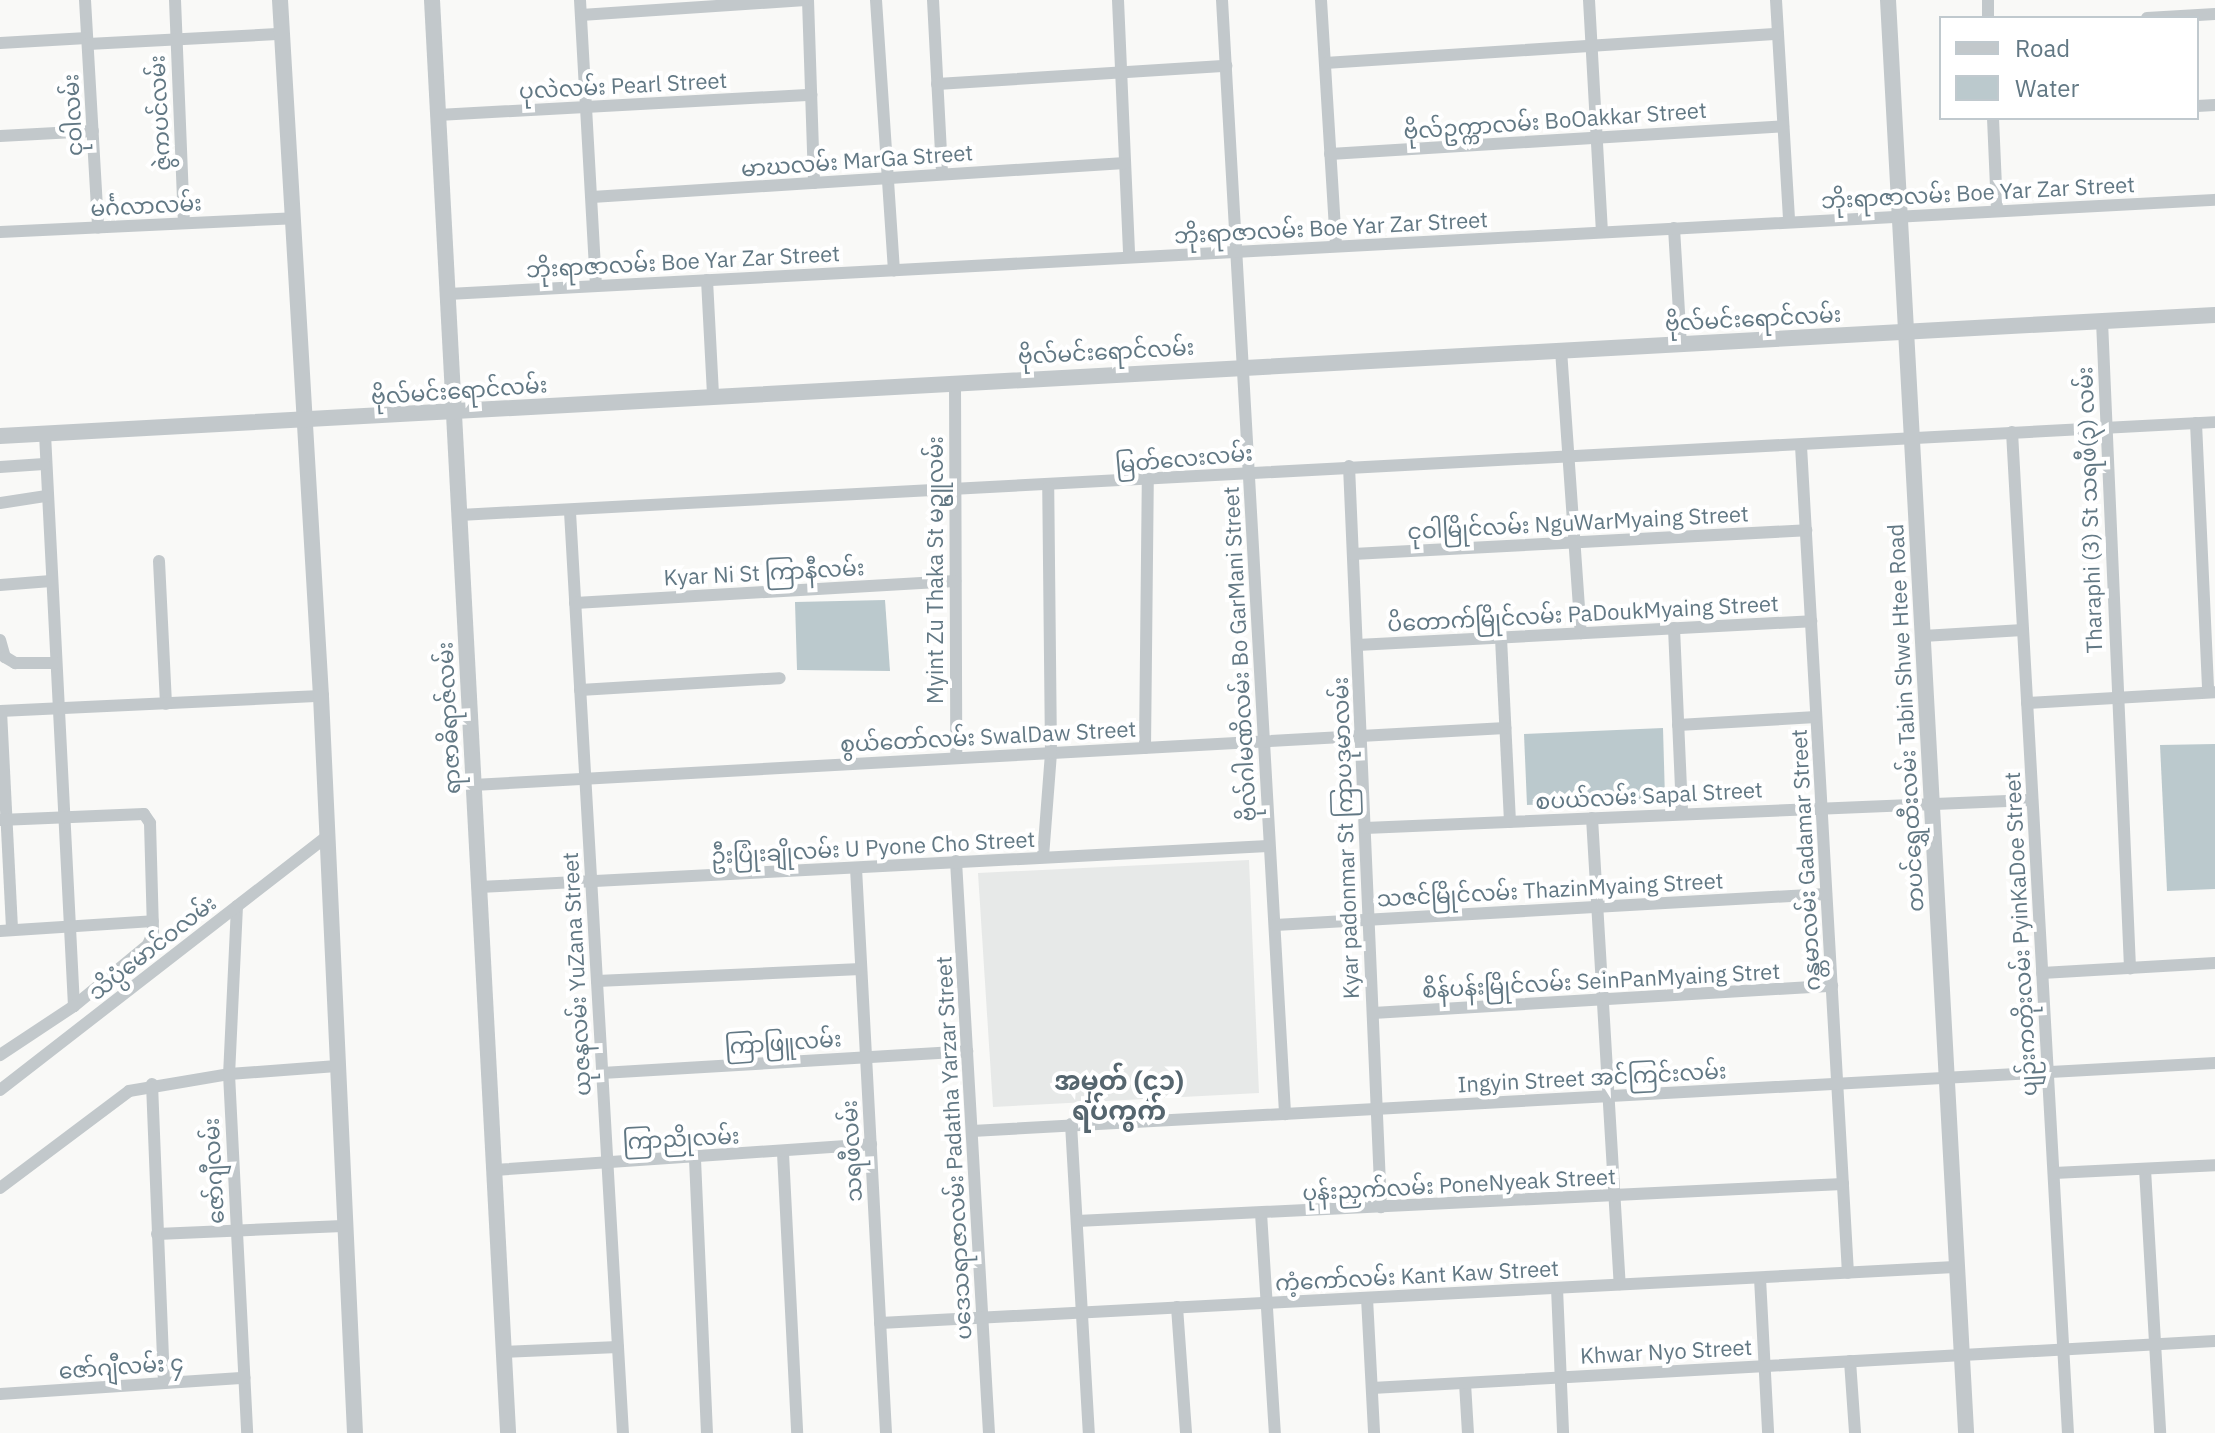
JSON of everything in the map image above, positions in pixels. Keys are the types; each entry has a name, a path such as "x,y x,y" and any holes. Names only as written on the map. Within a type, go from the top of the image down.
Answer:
{"street":[{"name":"ငုဝါလမ်း","path":"85,0 98,228"},
{"name":"ဇွဲကပင်လမ်း","path":"175,0 184,223"},
{"path":"280,0 294,218 313,420 321,696 343,1226 355,1433"},
{"name":"ရာဇာဓိရာဇ်လမ်း","path":"432,0 448,294 441,414 460,515 508,1433"},
{"path":"580,0 596,286"},
{"path":"581,15 807,0 814,183"},
{"path":"876,0 894,270"},
{"path":"933,0 942,174"},
{"path":"1118,0 1129,257"},
{"name":"ဗိုလ်ဂါမဏိလမ်း Bo GarMani Street","path":"1222,0 1285,1114"},
{"path":"1321,0 1336,246"},
{"path":"1589,0 1602,232"},
{"path":"1776,0 1789,222"},
{"name":"တပင်ရွှေထီးလမ်း Tabin Shwe Htee Road","path":"1888,0 1966,1433"},
{"path":"2181,16 2215,14"},
{"path":"0,43 282,34"},
{"path":"1325,63 1778,34"},
{"path":"937,84 1226,66"},
{"name":"ပုလဲလမ်း Pearl Street","path":"438,115 811,95"},
{"path":"1993,120 1997,211"},
{"name":"ဗိုလ်ဥက္ကာလမ်း BoOakkar Street","path":"1330,154 1783,126"},
{"path":"0,136 93,131"},
{"name":"မာဃလမ်း MarGa Street","path":"592,197 1125,163"},
{"name":"ဘိုးရာဇာလမ်း Boe Yar Zar Street","path":"448,294 2215,200"},
{"name":"မင်္ဂလာလမ်း","path":"0,232 294,218"},
{"path":"1674,228 1681,345"},
{"path":"707,280 713,395"},
{"name":"ဗိုလ်မင်းရောင်လမ်း","path":"0,436 337,420 713,395 2215,315"},
{"name":"Tharaphi (3) St သရဖီ(၃) လမ်း","path":"2102,321 2104,427 2130,968"},
{"path":"1561,350 1581,633"},
{"name":"Myint Zu Thaka St မဥ္ဇူလမ်း","path":"955,382 956,758"},
{"name":"မြတ်လေးလမ်း","path":"460,515 1148,483 1249,472 1349,466 1801,446 1912,437 2215,422"},
{"path":"2027,703 2211,692 2196,423"},
{"name":"ပျဉ်းကတိုးလမ်း PyinKaDoe Street","path":"2012,432 2068,1433"},
{"path":"45,434 44,464 74,1006"},
{"name":"ဂန္တမာလမ်း Gadamar Street","path":"1801,446 1848,1273"},
{"path":"0,467 44,464"},
{"name":"Kyar padonmar St ကြာပဒုမာလမ်း","path":"1349,466 1381,1207"},
{"path":"1145,748 1148,483"},
{"path":"1043,857 1051,753 1048,488"},
{"path":"0,503 46,496"},
{"name":"ယုဇနလမ်း YuZana Street","path":"570,512 623,1433"},
{"name":"ငုဝါမြိုင်လမ်း NguWarMyaing Street","path":"1353,554 1806,530"},
{"path":"159,561 166,704"},
{"path":"0,585 51,581"},
{"name":"Kyar Ni St ကြာနီလမ်း","path":"575,603 955,581"},
{"name":"ပိတောက်မြိုင်လမ်း PaDoukMyaing Street","path":"1357,645 1811,621"},
{"path":"1674,628 1682,814"},
{"path":"1923,636 2023,630"},
{"path":"1501,638 1510,822"},
{"path":"0,640 5,657 15,663 56,663"},
{"path":"580,690 780,678"},
{"path":"153,921 6,931 1,711 321,696"},
{"path":"1678,725 1816,717"},
{"name":"စွယ်တော်လမ်း SwalDaw Street","path":"473,785 1505,728"},
{"name":"စပယ်လမ်း Sapal Street","path":"1365,828 2031,800"},
{"path":"0,1055 74,1006 148,945 153,921 147,816 5,820"},
{"path":"1592,818 1620,1284"},
{"name":"သိပ္ပံမောင်ဝလမ်း","path":"0,1090 327,836"},
{"name":"ဦးပြုံးချိုလမ်း U Pyone Cho Street","path":"479,887 1268,846"},
{"name":"ပဒေသရာဇာလမ်း Padatha Yarzar Street","path":"956,861 989,1433"},
{"name":"သရဖီလမ်း","path":"856,868 886,1433"},
{"name":"သဇင်မြိုင်လမ်း ThazinMyaing Street","path":"1275,925 1826,894"},
{"name":"ဇော်ဂျီလမ်း","path":"237,906 229,1074 247,1433"},
{"path":"2042,973 2215,963"},
{"path":"597,981 861,969"},
{"name":"စိန်ပန်းမြိုင်လမ်း SeinPanMyaing Stret","path":"1373,1013 1832,986"},
{"name":"ကြာဖြူလမ်း","path":"602,1073 967,1051"},
{"name":"Ingyin Street အင်ကြင်းလမ်း","path":"972,1131 2215,1063"},
{"path":"0,1188 129,1091 152,1084 229,1074 337,1066"},
{"path":"152,1084 164,1383"},
{"path":"1071,1124 1089,1433"},
{"name":"ကြာညိုလမ်း","path":"494,1170 783,1153 871,1144"},
{"path":"783,1153 797,1433"},
{"path":"695,1159 707,1433"},
{"path":"2054,1173 2215,1165"},
{"path":"2145,1169 2160,1433"},
{"name":"ပုန်းညှက်လမ်း PoneNyeak Street","path":"1077,1221 1843,1184"},
{"path":"1261,1213 1275,1433"},
{"path":"157,1234 343,1226"},
{"name":"ကံ့ကော်လမ်း Kant Kaw Street","path":"880,1323 1082,1309 1367,1298 1955,1267"},
{"path":"1760,1278 1768,1433"},
{"path":"1557,1288 1563,1433"},
{"path":"1367,1298 1374,1433"},
{"path":"1177,1307 1186,1433"},
{"name":"Khwar Nyo Street","path":"1372,1388 2215,1341"},
{"path":"503,1352 618,1347"},
{"path":"1850,1361 1855,1433"},
{"name":"ဇော်ဂျီလမ်း ၄","path":"0,1394 244,1378"},
{"path":"1465,1383 1468,1433"}],"shaded area":[{"path":"1249,860 1259,1093 993,1107 978,873"}],"water":[{"path":"885,600 890,671 797,670 795,602"},
{"path":"1663,728 1665,799 1527,805 1524,734"},
{"path":"2215,744 2215,889 2167,891 2160,745"}],"district":[{"name":"အမှတ် (၄၁) ရပ်ကွက်","path":"1119,1096"}]}
